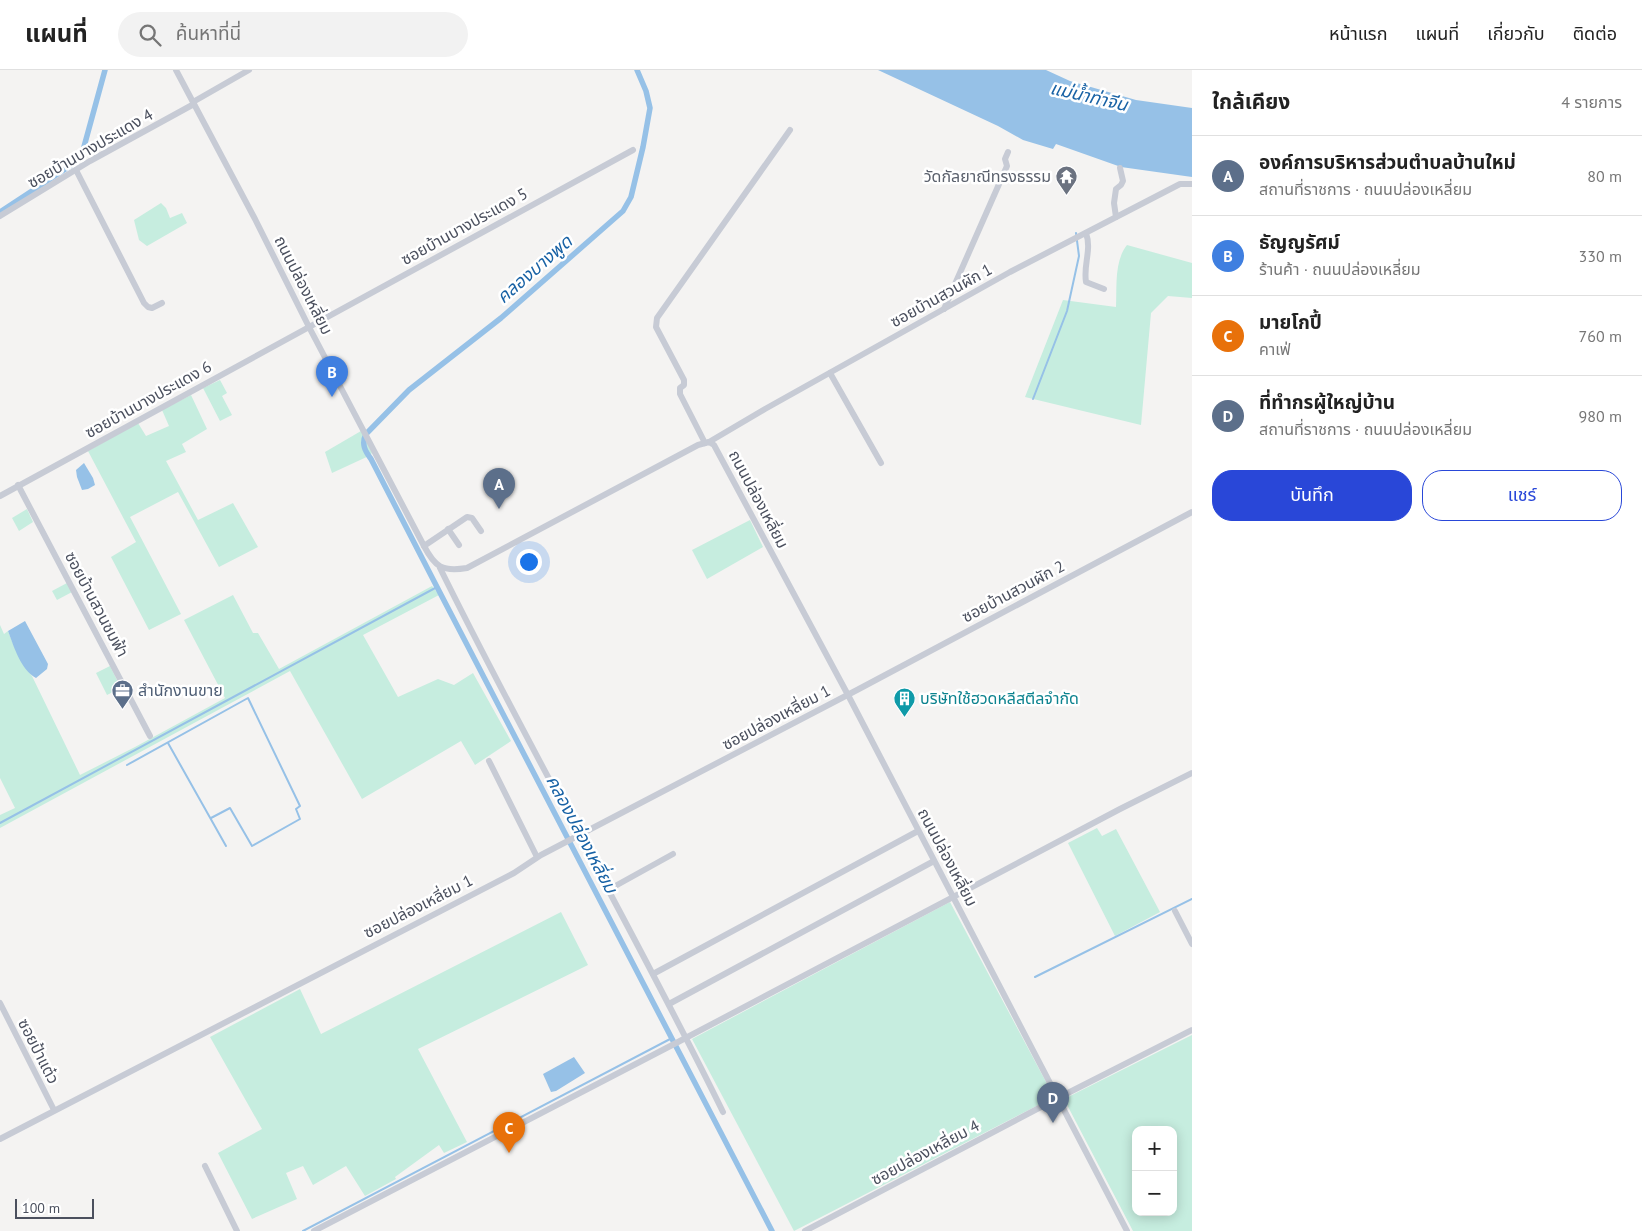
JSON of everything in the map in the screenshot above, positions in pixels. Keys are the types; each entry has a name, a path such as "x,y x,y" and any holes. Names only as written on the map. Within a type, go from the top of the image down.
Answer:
{"street":[{"name":"ถนนปล่องเหลี่ยม","path":"176,70 431,560 440,568 456,570 467,568 690,449 707,442 716,449 848,695 1127,1231"},
{"name":"ซอยบ้านบางประแดง 4","path":"0,216 249,70"},
{"path":"707,442 680,394 680,388 684,385 684,380 656,327 656,318 790,130"},
{"name":"ซอยบ้านบางประแดง 5","path":"309,327 632,150"},
{"path":"944,309 1006,170 1008,165 1005,157 1008,152"},
{"path":"1116,217 1114,207 1116,189 1123,180 1120,168"},
{"path":"76,170 144,303 152,308 162,303"},
{"name":"ซอยบ้านสวนผัก 1","path":"707,442 765,408 1074,239 1180,184 1192,184"},
{"path":"1085,234 1089,241 1086,282 1104,289"},
{"name":"ซอยบ้านบางประแดง 6","path":"0,496 309,327"},
{"path":"830,373 881,463"},
{"name":"ซอยบ้านสวนชมฟ้า","path":"18,486 150,736"},
{"name":"ซอยบ้านสวนผัก 2","path":"848,695 1192,512"},
{"path":"424,546 470,516 481,531"},
{"path":"448,529 459,545"},
{"path":"440,568 494,676 687,1038 723,1112"},
{"name":"ซอยปล่องเหลี่ยม 1","path":"0,1139 514,872 572,838 848,695"},
{"path":"489,761 537,857"},
{"path":"314,1231 687,1038 1192,772"},
{"path":"652,974 918,831"},
{"path":"608,890 673,854"},
{"path":"669,1004 934,861"},
{"path":"1175,911 1192,944"},
{"name":"ซอยป้าแต๋ว","path":"0,1003 54,1110"},
{"name":"ซอยปล่องเหลี่ยม 4","path":"804,1231 1192,1030"},
{"path":"205,1166 237,1231"}],"green space":[{"path":"161,203 166,208 170,218 182,213 187,223 147,246 139,240 134,220"},
{"path":"1127,245 1192,263 1192,298 1168,296 1151,313 1141,425 1025,397 1063,300 1116,307 1118,267"},
{"path":"220,380 227,393 222,396 232,415 220,421 203,388"},
{"path":"191,395 207,429 182,444 186,452 166,461 198,520 233,503 258,547 219,567 178,492 130,517 181,614 149,630 111,557 136,542 88,451 138,423 146,436 169,426 162,410"},
{"path":"361,431 372,452 371,455 332,473 325,452"},
{"path":"27,509 33,522 19,531 12,518"},
{"path":"750,520 763,547 707,579 692,550"},
{"path":"67,583 72,592 57,600 52,591"},
{"path":"432,586 439,595 363,635 398,697 438,679 454,685 473,673 511,741 475,765 461,741 362,799 290,671 0,828 0,815 15,808 0,778 0,625 4,634 8,631 18,655 32,676 80,775 225,698 184,620 233,595 253,633 258,633 279,669"},
{"path":"110,666 121,688 107,695 96,673"},
{"path":"1097,828 1102,836 1116,829 1160,912 1115,936 1068,843"},
{"path":"950,902 1053,1095 1050,1099 794,1231 692,1039"},
{"path":"561,912 588,965 418,1049 467,1142 444,1153 439,1145 395,1177 396,1179 365,1196 346,1166 313,1185 303,1166 286,1173 297,1199 252,1219 218,1153 262,1129 210,1037 300,989 321,1034"},
{"path":"1192,1035 1192,1231 1133,1231 1064,1099"}],"water":[{"name":"แม่น้ำท่าจีน","path":"878,70 1046,70 1070,81 1136,100 1192,108 1192,177 1121,167 1056,144 1053,149 1023,140 998,126"},
{"path":"84,463 95,485 82,490 76,470"},
{"path":"25,621 48,664 47,669 36,678 22,664 8,631"},
{"path":"574,1057 585,1073 556,1091 551,1092 543,1074"}],"waterway":[{"path":"0,212 73,164 82,154 105,70"},
{"name":"คลองปล่องเหลี่ยม","path":"637,70 646,91 650,108 631,197 623,211 501,318 409,390 366,434 364,444 365,450 772,1231"},
{"path":"1033,399 1067,311 1079,256 1076,233"},
{"path":"0,823 437,587"},
{"path":"127,765 248,698 300,806 296,809 300,819 252,846 230,808 211,818"},
{"path":"168,743 226,846"},
{"path":"1035,977 1192,899"},
{"path":"303,1231 672,1038"}],"place":[{"name":"วัดกัลยาณีทรงธรรม","path":"1067,195"},
{"name":"ธัญญรัศม์","path":"332,397"},
{"name":"องค์การบริหารส่วนตำบลบ้านใหม่","path":"499,509"},
{"name":"สำนักงานขาย","path":"122,709"},
{"name":"บริษัทใช้ฮวดหลีสตีลจำกัด","path":"904,717"},
{"name":"ที่ทำกรผู้ใหญ่บ้าน","path":"1053,1123"},
{"name":"มายโกปี้","path":"509,1153"}],"water label":[{"name":"คลองบางพูด","path":"534,269"}]}
